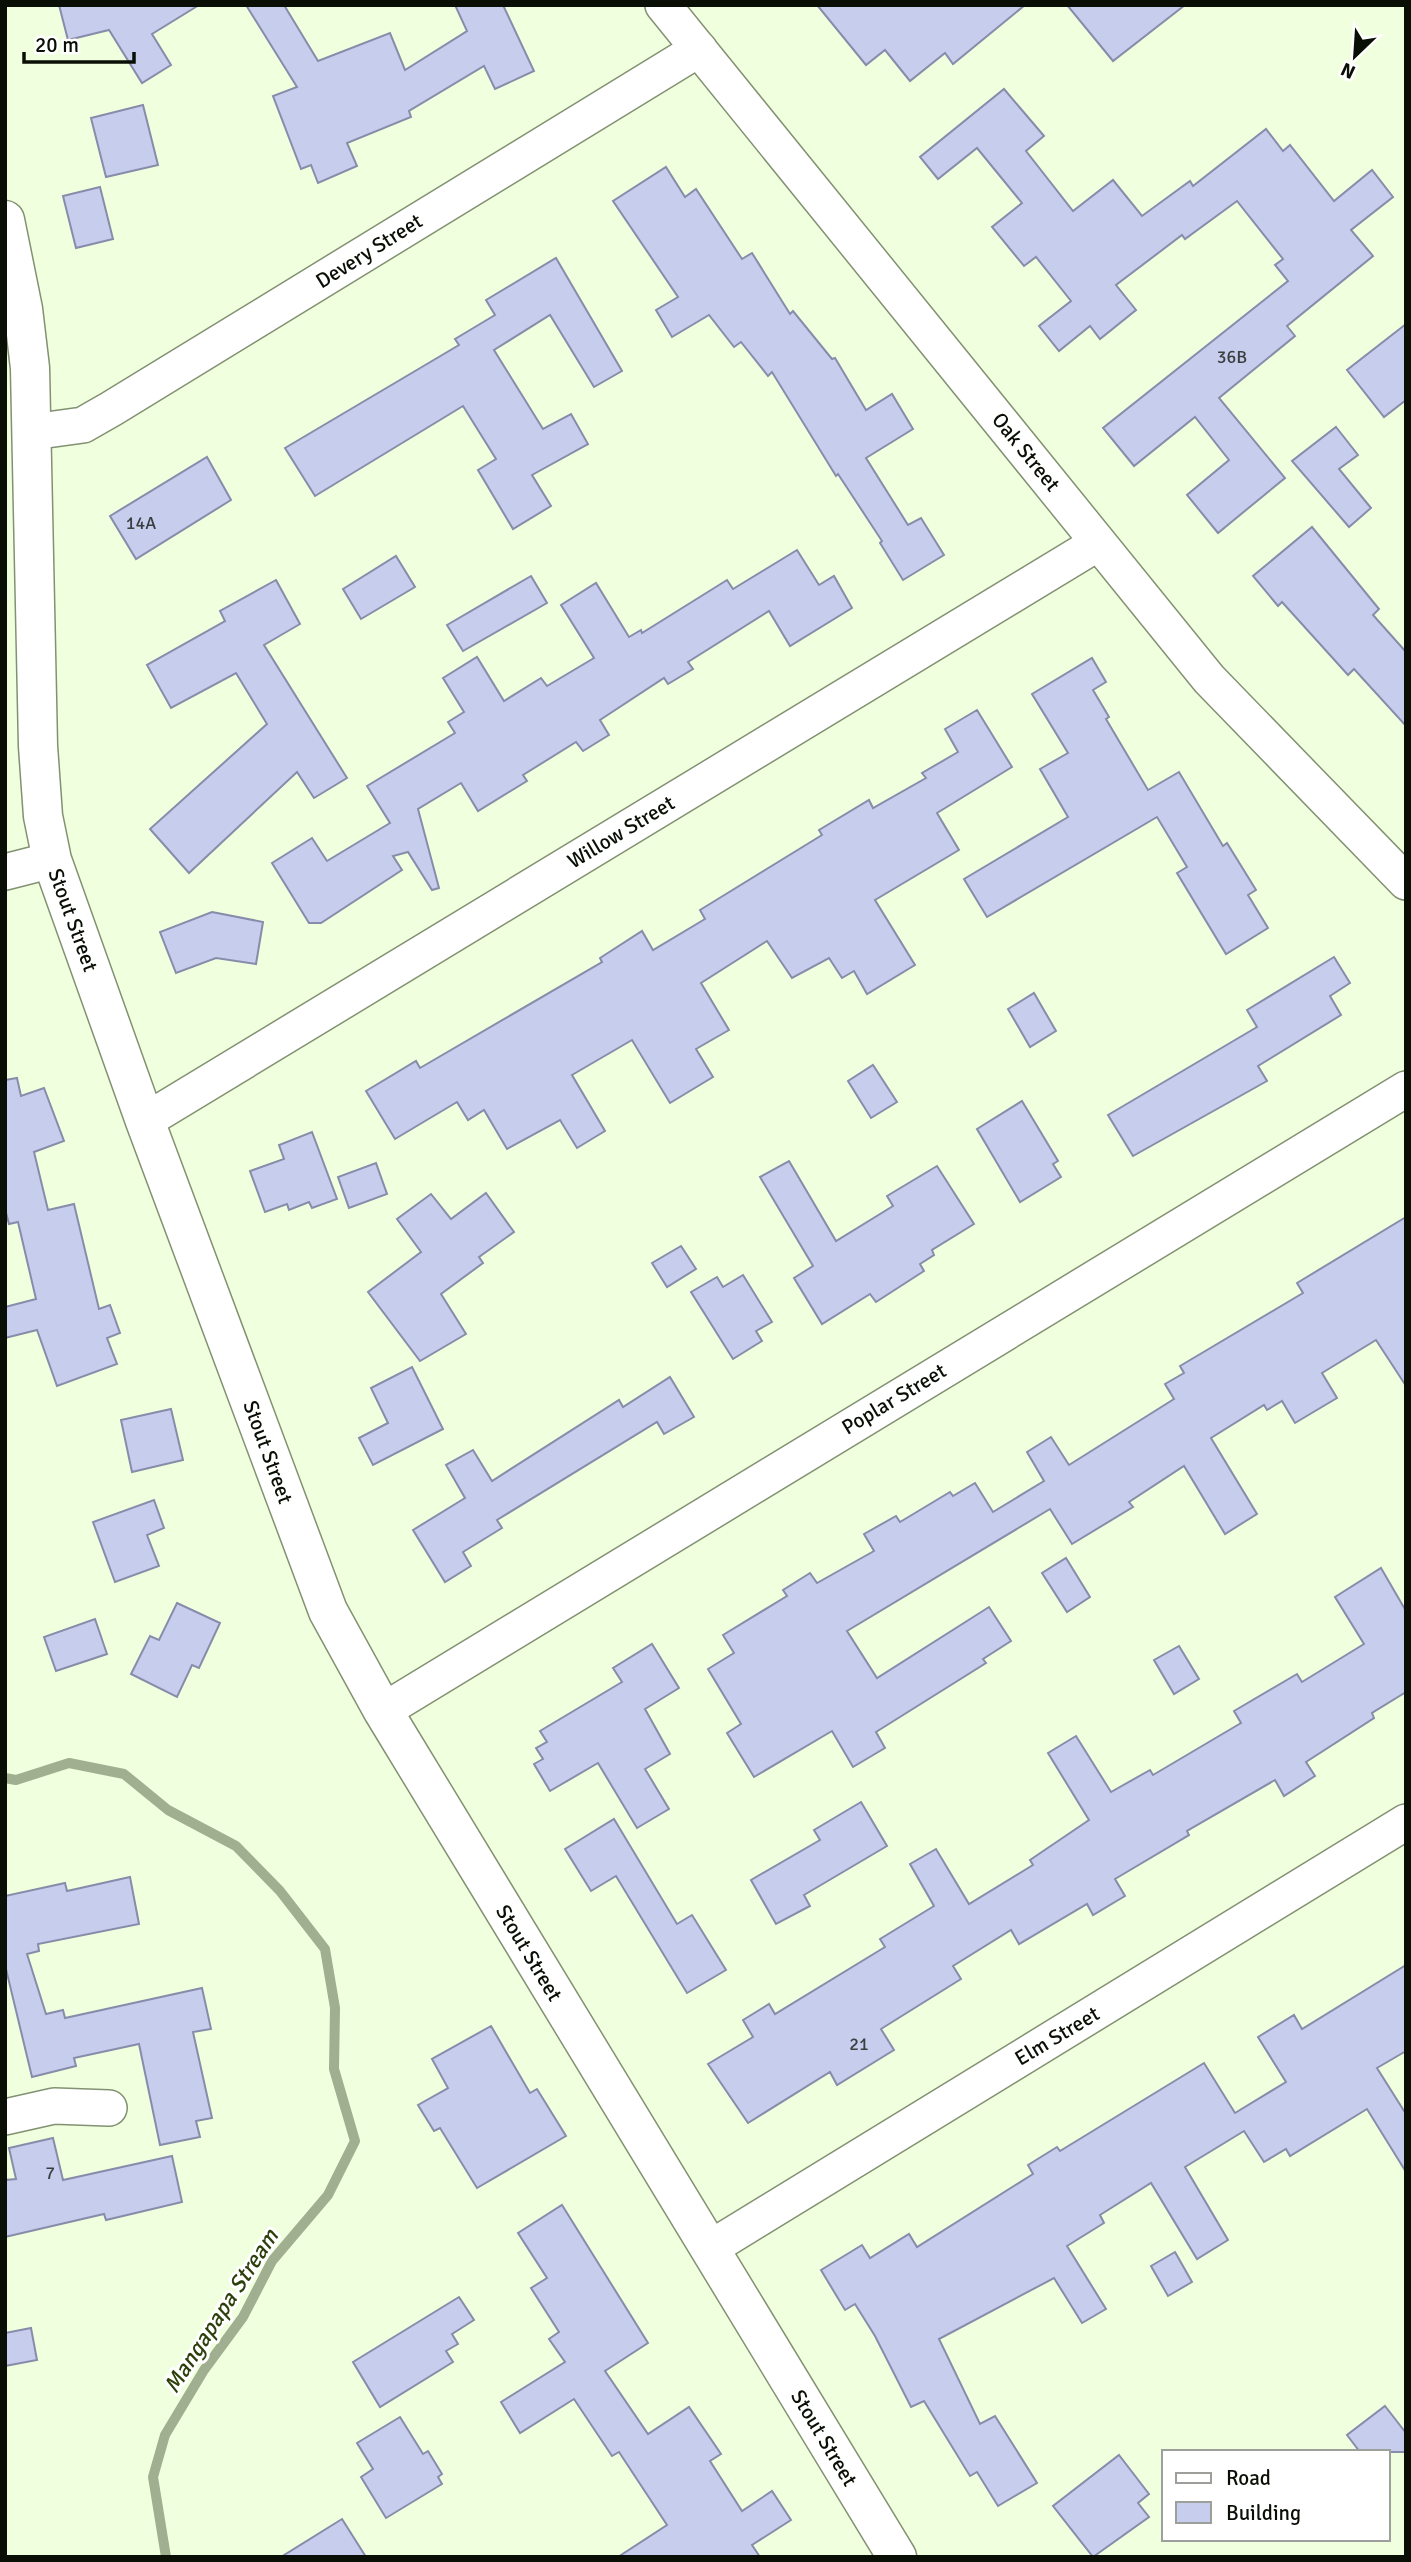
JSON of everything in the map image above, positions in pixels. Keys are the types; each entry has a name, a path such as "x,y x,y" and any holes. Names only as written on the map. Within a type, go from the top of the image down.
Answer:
{"street":[{"name":"Oak Street","path":"663,5 1209,679 1406,882"},
{"name":"Devery Street","path":"32,432 83,425 111,409 699,50"},
{"name":"Stout Street","path":"5,220 23,309 32,432 38,746 43,816 52,860 145,1121 328,1611 383,1711 897,2557"},
{"name":"Willow Street","path":"145,1121 1098,543"},
{"path":"5,872 52,860"},
{"name":"Poplar Street","path":"383,1711 1406,1089"},
{"name":"Elm Street","path":"709,2249 1406,1822"},
{"path":"5,2117 54,2106 109,2108"}],"building":[{"path":"59,5 199,5 152,34 171,65 142,83 109,30 68,40"},
{"path":"246,5 284,5 318,61 390,33 405,70 467,31 455,5 503,5 534,71 495,89 484,66 409,111 411,117 347,143 357,166 318,183 311,165 301,169 273,96 297,87"},
{"path":"817,5 1025,5 953,64 945,53 910,81 885,50 866,65"},
{"path":"1067,5 1185,5 1113,61"},
{"path":"1004,89 1044,136 1026,151 1073,211 1113,180 1142,216 1190,181 1193,186 1266,129 1283,151 1290,145 1334,201 1372,170 1393,197 1351,230 1373,256 1287,326 1295,336 1219,398 1285,478 1218,533 1187,495 1229,460 1195,417 1134,466 1103,428 1288,281 1275,265 1283,259 1237,201 1185,239 1182,235 1116,285 1136,310 1100,339 1090,326 1059,351 1039,326 1071,301 1036,257 1024,266 992,227 1022,203 977,148 938,179 920,157"},
{"path":"143,105 158,165 106,177 91,118"},
{"path":"666,167 685,197 696,189 742,259 752,253 790,314 793,311 832,359 835,358 866,410 892,394 913,429 866,458 908,525 921,518 944,555 903,580 880,543 882,541 838,474 836,476 772,372 768,376 741,342 734,347 709,315 672,337 656,310 678,297 613,201"},
{"path":"100,187 113,239 76,248 63,196"},
{"path":"556,258 622,371 594,387 550,315 494,350 543,429 571,414 588,444 532,475 551,506 513,529 478,470 496,459 463,406 315,496 285,448 459,345 455,339 495,315 486,300"},
{"path":"1406,324 1406,400 1384,417 1347,370"},
{"path":"1336,427 1358,455 1339,469 1371,508 1349,527 1292,461"},
{"path":"207,457 231,500 136,559 110,516"},
{"path":"1312,527 1379,609 1373,615 1406,652 1406,726 1354,669 1348,675 1282,602 1278,606 1253,576"},
{"path":"797,550 819,585 834,576 852,608 790,646 769,611 688,662 693,669 668,684 664,678 600,720 609,735 583,751 576,742 523,775 527,781 478,811 461,783 418,809 439,888 432,890 408,852 393,856 402,870 321,923 309,923 272,863 312,838 327,861 390,823 367,786 455,733 448,722 464,712 443,678 477,657 504,701 541,678 547,686 594,658 561,605 596,583 629,637 641,630 642,633 727,580 733,589"},
{"path":"396,556 415,587 361,619 343,589"},
{"path":"531,576 547,603 463,651 447,625"},
{"path":"276,580 300,624 264,645 347,778 314,798 297,772 189,873 150,829 267,724 236,673 171,708 147,665 225,621 220,611"},
{"path":"1092,658 1106,682 1093,690 1109,717 1106,719 1148,790 1179,772 1223,846 1227,843 1256,890 1248,895 1268,928 1226,954 1177,873 1187,867 1157,817 987,917 964,879 1068,817 1040,769 1068,753 1032,694"},
{"path":"977,710 1012,767 937,813 959,850 875,900 915,965 867,994 854,971 842,978 829,958 792,978 767,941 701,983 729,1030 696,1049 713,1077 670,1103 632,1040 572,1075 605,1131 577,1148 560,1120 507,1149 484,1110 468,1120 457,1102 395,1139 366,1091 416,1061 420,1068 602,962 600,958 642,931 653,950 705,919 700,910 822,835 819,830 869,800 873,808 926,778 922,773 958,752 945,729"},
{"path":"212,912 263,922 256,964 216,958 176,973 160,932"},
{"path":"1334,957 1350,983 1330,996 1341,1015 1258,1066 1267,1081 1133,1156 1108,1115 1257,1027 1247,1010"},
{"path":"1034,993 1056,1031 1030,1047 1008,1009"},
{"path":"873,1065 897,1102 871,1118 848,1081"},
{"path":"17,1078 21,1096 44,1088 64,1141 34,1152 48,1210 74,1204 99,1309 110,1305 120,1333 107,1338 117,1364 57,1386 37,1330 5,1338 5,1307 36,1299 18,1222 9,1224 5,1209 5,1080"},
{"path":"1022,1101 1058,1161 1053,1164 1061,1177 1020,1202 977,1129"},
{"path":"312,1132 337,1199 312,1208 309,1202 289,1210 287,1204 265,1212 250,1171 284,1159 279,1145"},
{"path":"789,1161 836,1241 893,1206 887,1196 937,1166 974,1224 932,1250 934,1255 920,1264 924,1271 876,1302 870,1294 822,1324 794,1278 813,1266 760,1177"},
{"path":"376,1163 387,1194 349,1208 338,1177"},
{"path":"486,1193 514,1232 479,1257 483,1263 441,1294 466,1334 420,1361 368,1292 421,1252 397,1219 431,1194 451,1219"},
{"path":"1406,1217 1406,1386 1376,1340 1322,1373 1337,1398 1295,1423 1282,1401 1267,1410 1264,1405 1211,1438 1257,1514 1225,1534 1184,1466 1129,1502 1133,1507 1072,1544 1050,1509 847,1631 877,1678 989,1607 1011,1641 983,1659 986,1663 876,1732 885,1748 853,1767 832,1731 754,1777 727,1733 741,1724 708,1669 734,1653 723,1635 787,1596 783,1590 810,1573 817,1583 874,1551 864,1534 896,1516 900,1522 950,1492 953,1496 975,1483 993,1512 1044,1481 1027,1452 1051,1437 1069,1465 1174,1399 1165,1384 1184,1373 1180,1366 1303,1293 1297,1283"},
{"path":"681,1246 696,1269 667,1287 652,1263"},
{"path":"743,1275 772,1322 756,1331 762,1341 733,1359 691,1292 717,1277 723,1287"},
{"path":"412,1367 443,1429 373,1465 359,1438 388,1423 371,1388"},
{"path":"670,1377 694,1417 664,1434 657,1422 497,1520 502,1528 463,1552 471,1566 445,1582 413,1530 465,1498 446,1465 473,1450 492,1481 619,1400 623,1407"},
{"path":"171,1409 183,1460 132,1472 121,1420"},
{"path":"154,1500 164,1528 147,1535 159,1566 115,1582 93,1522"},
{"path":"1066,1558 1090,1597 1067,1612 1042,1573"},
{"path":"1381,1568 1406,1611 1406,1692 1372,1713 1374,1718 1306,1762 1315,1776 1284,1796 1275,1780 1187,1831 1189,1835 1115,1879 1125,1896 1093,1915 1087,1904 1019,1944 1011,1930 953,1966 961,1979 881,2029 894,2050 837,2085 830,2072 748,2123 708,2064 753,2037 743,2020 769,2004 775,2014 885,1947 880,1939 934,1906 910,1864 936,1849 969,1904 1033,1865 1030,1860 1089,1820 1048,1753 1076,1736 1111,1792 1150,1770 1153,1775 1241,1723 1234,1711 1297,1674 1302,1682 1364,1644 1335,1597"},
{"path":"177,1603 220,1623 199,1668 192,1665 177,1697 131,1674 150,1636 159,1640"},
{"path":"95,1619 107,1654 56,1671 44,1637"},
{"path":"652,1644 679,1688 645,1709 670,1754 645,1769 669,1809 637,1828 598,1763 550,1791 534,1764 543,1759 536,1748 547,1742 540,1731 622,1682 613,1668"},
{"path":"1179,1646 1199,1679 1174,1694 1154,1660"},
{"path":"861,1802 887,1846 804,1895 810,1906 776,1924 751,1880 820,1840 814,1830"},
{"path":"614,1819 677,1924 692,1915 726,1970 687,1993 616,1876 591,1891 565,1849"},
{"path":"130,1877 139,1924 38,1944 39,1951 27,1954 46,2014 63,2010 65,2018 202,1988 211,2029 193,2032 212,2118 196,2121 200,2137 160,2145 139,2044 74,2058 76,2066 32,2077 5,1965 5,1896 65,1883 67,1891"},
{"path":"1406,1965 1406,2051 1377,2068 1406,2114 1406,2172 1367,2109 1290,2156 1286,2149 1264,2162 1244,2131 1185,2167 1228,2240 1197,2259 1151,2183 1100,2215 1104,2223 1067,2246 1106,2309 1082,2323 1054,2278 939,2339 980,2424 995,2416 1037,2483 998,2506 977,2472 970,2476 924,2401 911,2407 875,2336 855,2304 845,2310 821,2270 862,2245 870,2258 909,2234 917,2247 1033,2174 1028,2165 1057,2147 1060,2151 1204,2063 1235,2113 1286,2082 1258,2037 1294,2015 1302,2029"},
{"path":"491,2026 530,2093 537,2089 566,2136 477,2188 440,2128 434,2131 418,2105 448,2088 432,2059"},
{"path":"53,2138 63,2180 172,2156 182,2202 106,2220 104,2214 5,2237 5,2180 16,2179 9,2148"},
{"path":"562,2205 648,2343 605,2371 648,2434 689,2407 721,2454 710,2461 742,2511 772,2491 791,2520 752,2545 760,2557 618,2557 667,2525 619,2452 612,2456 574,2399 520,2433 501,2402 565,2362 549,2339 559,2332 531,2288 547,2278 518,2233"},
{"path":"1175,2252 1192,2282 1168,2296 1151,2266"},
{"path":"459,2297 474,2320 452,2334 458,2344 446,2351 453,2362 380,2407 353,2362"},
{"path":"31,2328 37,2360 5,2366 5,2333"},
{"path":"1385,2406 1406,2433 1406,2452 1358,2450 1347,2435"},
{"path":"400,2417 423,2454 428,2451 442,2474 438,2477 442,2484 386,2518 361,2477 373,2469 357,2443"},
{"path":"1119,2455 1149,2494 1138,2503 1149,2517 1093,2557 1053,2506"},
{"path":"342,2519 366,2557 281,2557"}],"waterway":[{"name":"Mangapapa Stream","path":"5,1778 16,1780 69,1763 124,1774 168,1810 236,1846 280,1891 325,1949 335,2008 334,2069 355,2141 328,2195 272,2261 243,2317 204,2370 165,2435 153,2477 166,2557"}]}
